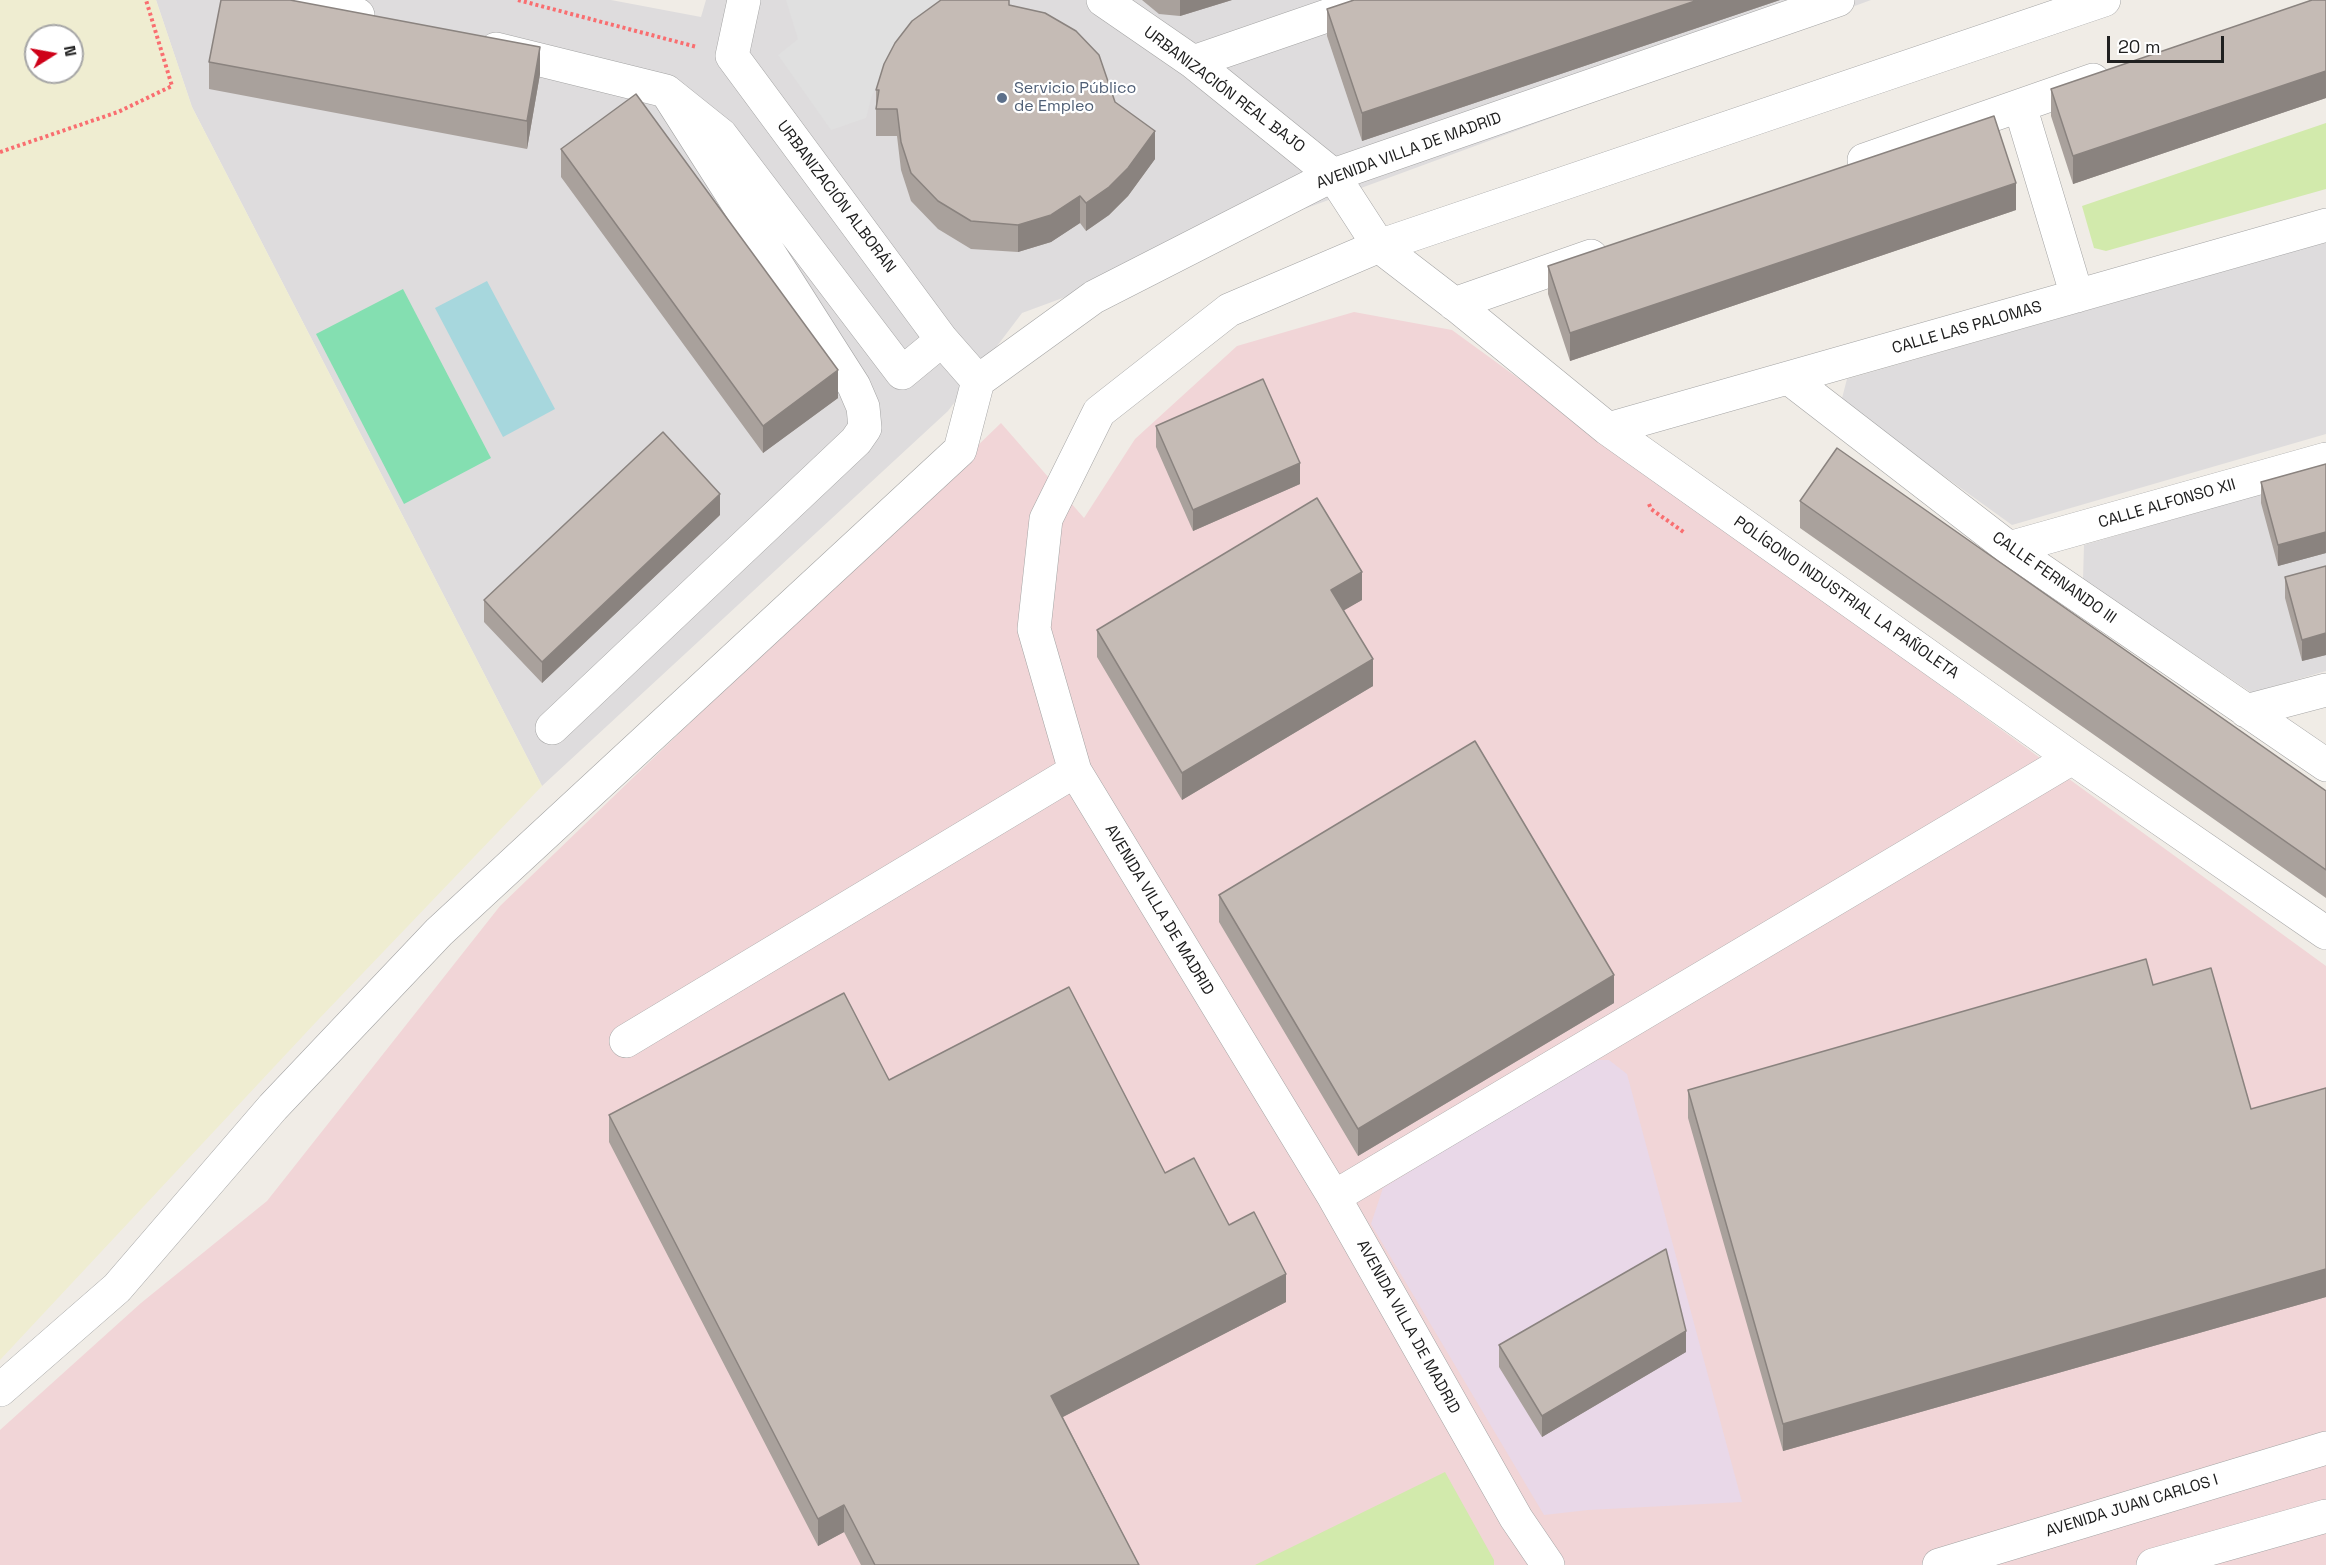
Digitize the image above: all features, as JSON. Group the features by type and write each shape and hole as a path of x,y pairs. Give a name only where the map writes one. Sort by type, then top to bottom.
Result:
{"street":[{"path":"296,0 388,23"},
{"path":"732,56 744,0"},
{"name":"URBANIZACIÓN REAL BAJO","path":"1103,0 1193,62 1333,175 1379,246"},
{"path":"1193,62 1372,0"},
{"name":"AVENIDA VILLA DE MADRID","path":"978,381 1094,297 1333,175 1838,0"},
{"name":"AVENIDA VILLA DE MADRID","path":"1548,1565 1516,1518 1334,1197 1075,771 1034,629 1046,519 1099,412 1229,310 1379,246 2104,0"},
{"path":"469,43 666,91 721,135 902,373 942,340"},
{"name":"URBANIZACIÓN ALBORÁN","path":"732,56 942,340 978,381"},
{"path":"1839,169 2121,70"},
{"path":"552,728 856,441 865,428 862,407 855,386 666,91"},
{"path":"2020,106 2077,296"},
{"name":"CALLE LAS PALOMAS","path":"1608,429 2326,225"},
{"path":"1454,304 1624,244"},
{"name":"POLÍGONO INDUSTRIAL LA PAÑOLETA","path":"1379,246 1608,429 2072,758 2326,933"},
{"name":"CALLE FERNANDO III","path":"1790,379 2009,548 2326,765"},
{"path":"0,1390 117,1288 273,1107 439,932 960,450 978,381"},
{"name":"CALLE ALFONSO XII","path":"2009,548 2326,459"},
{"path":"2246,711 2326,690"},
{"path":"1334,1197 2072,758"},
{"path":"626,1041 1075,771"},
{"name":"AVENIDA JUAN CARLOS I","path":"1939,1565 2326,1448"},
{"path":"2153,1565 2326,1516"},
{"path":"1516,1518 1524,1565"}],"path":[{"path":"0,152 118,112 172,86 146,0"},
{"path":"518,0 732,56"}],"shaded area":[{"path":"0,0 156,0 192,107 542,786 317,1021 0,1360"},
{"path":"156,0 611,0 701,17 706,0 1871,0 1022,313 948,411 542,786 192,107"},
{"path":"786,0 990,0 898,52 872,95 866,118 831,130 778,55 798,39"},
{"path":"2326,242 2326,434 2012,525 1841,402 1847,379"},
{"path":"1354,312 1452,330 2326,966 2326,1565 0,1565 0,1430 141,1303 267,1201 500,906 1001,423 1084,518 1135,439 1237,346"},
{"path":"2326,475 2326,671 2252,693 2083,580 2084,545"},
{"path":"1593,1060 1609,1060 1627,1074 1742,1502 1588,1510 1544,1515 1371,1224 1383,1188"}],"green space":[{"path":"2326,123 2326,189 2106,251 2094,248 2082,206"},
{"path":"403,289 491,458 404,504 316,334"},
{"path":"1445,1472 1494,1560 1494,1565 1255,1565"}],"water":[{"path":"487,281 555,409 503,437 435,308"}],"building":[{"path":"221,0 290,0 540,47 527,121 209,62"},
{"path":"941,0 1009,0 1009,5 1045,13 1076,31 1099,55 1115,102 1155,131 1128,168 1109,187 1086,203 1080,196 1051,215 1018,225 971,221 938,201 911,173 901,142 897,109 876,109 879,90 876,90 884,64 895,43 912,21"},
{"path":"1354,0 1698,0 1362,113 1327,9"},
{"path":"2312,0 2326,0 2326,71 2073,156 2051,89"},
{"path":"636,94 838,370 763,426 561,149"},
{"path":"1994,116 2016,183 1570,333 1548,266"},
{"path":"1263,379 1300,463 1193,510 1156,426"},
{"path":"663,432 720,494 542,662 484,600"},
{"path":"1837,448 2326,791 2326,870 1800,501"},
{"path":"2326,464 2326,532 2278,545 2261,482"},
{"path":"1317,498 1362,572 1331,590 1373,659 1182,773 1097,630"},
{"path":"2326,566 2326,633 2302,640 2285,577"},
{"path":"1475,741 1614,975 1358,1129 1219,895"},
{"path":"2146,959 2153,985 2211,968 2251,1109 2326,1088 2326,1269 1783,1424 1688,1090"},
{"path":"1069,987 1165,1173 1194,1158 1229,1225 1254,1212 1286,1274 1051,1396 1139,1565 875,1565 844,1505 818,1519 609,1115 844,993 889,1080"},
{"path":"1666,1249 1686,1331 1542,1416 1499,1345"}],"place":[{"name":"Servicio Público de Empleo","path":"1002,98"}]}
